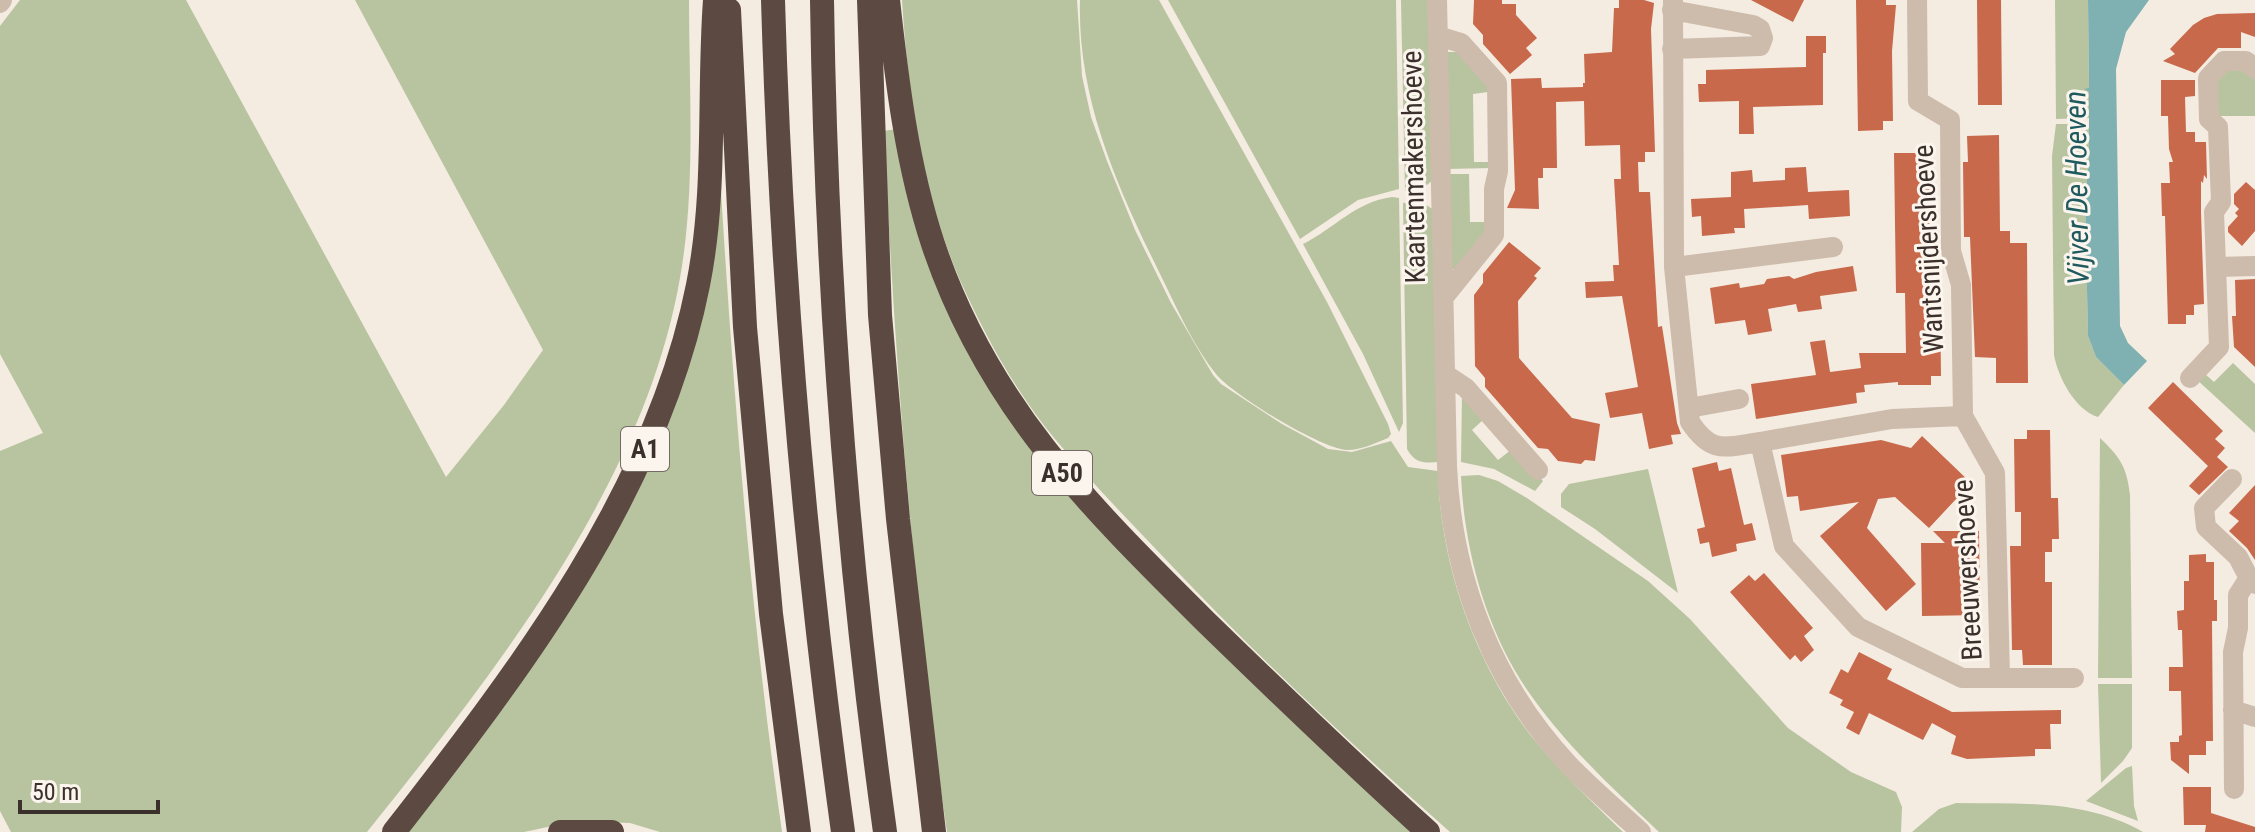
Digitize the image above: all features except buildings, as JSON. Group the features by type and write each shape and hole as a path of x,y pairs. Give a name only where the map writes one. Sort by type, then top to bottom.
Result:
{"highway":[{"name":"A1","path":"394,832 462,745 545,626 633,475 658,419 698,286 708,218 715,0"},
{"path":"728,0 747,358 771,614 799,832"},
{"path":"773,0 783,248 792,369 825,707 843,832"},
{"path":"822,0 826,156 844,464 860,631 885,832"},
{"path":"869,0 882,330 901,549 934,832"},
{"name":"A50","path":"888,0 903,121 933,245 956,301 1002,390 1036,440 1126,543 1289,704 1428,832"},
{"path":"560,832 612,832"}],"street":[{"name":"Kaartenmakershoeve","path":"1437,0 1449,504 1454,538 1473,610 1488,647 1526,709 1569,764 1641,832"},
{"name":"Wantsnijdershoeve","path":"1917,0 1918,101 1950,120 1951,251 1961,285 1963,416"},
{"path":"1672,49 1760,46 1763,38 1760,29 1753,25 1672,5 1672,49 1674,267 1690,422 1703,441 1729,447 1892,419 1963,416"},
{"name":"Kaartenmakershoeve","path":"1438,36 1461,43 1497,83 1498,171 1494,189 1494,235 1444,297"},
{"path":"2190,378 2219,347 2214,212 2221,202 2218,127 2209,119 2208,78 2224,61 2246,61 2255,69"},
{"path":"1674,267 1833,247"},
{"path":"2216,267 2255,266"},
{"path":"1445,374 1466,388 1538,470"},
{"path":"1689,408 1739,399"},
{"name":"Breeuwershoeve","path":"1963,416 1995,473 2000,678"},
{"name":"Breeuwershoeve","path":"1760,442 1784,546 1858,627 1962,678 2074,678"},
{"path":"2232,479 2204,508 2206,527 2238,557 2252,581 2238,595 2238,628 2233,652 2234,789"},
{"path":"2233,710 2255,717"}],"green space":[{"path":"20,0 186,0 446,477 543,350 355,0 689,0 690,140 685,244 661,355 634,429 599,502 558,573 513,641 367,832 11,832 0,811 0,451 43,433 0,354 0,26"},
{"path":"902,0 1077,0 1082,76 1091,117 1135,230 1171,303 1213,375 1221,384 1282,424 1328,449 1352,452 1391,441 1408,467 1438,471 1450,564 1469,625 1496,682 1536,741 1623,832 1450,832 1342,734 1238,633 1069,455 1040,421 1001,362 946,245 919,142 908,71"},
{"path":"1080,0 1159,0 1327,302 1388,424 1391,434 1388,438 1363,448 1347,450 1318,441 1240,395 1208,364 1188,331 1149,250 1105,147 1086,75"},
{"path":"1168,0 1396,0 1399,189 1358,200 1300,239"},
{"path":"1401,0 1429,0 1434,179 1421,190 1405,191"},
{"path":"2055,0 2088,0 2089,89 2085,89 2089,92 2089,118 2056,119"},
{"path":"1445,52 1458,52 1489,85 1488,92 1473,94 1474,162 1491,162 1491,168 1448,169"},
{"path":"2244,67 2255,78 2255,116 2215,116 2214,81 2227,68"},
{"path":"2056,124 2089,124 2085,197 2088,336 2096,357 2124,385 2098,417 2082,407 2069,392 2054,355 2052,156"},
{"path":"717,126 742,479 759,656 782,832 660,832 630,823 576,821 524,832 397,832 459,754 667,407"},
{"path":"896,129 1003,400 1417,832 947,832 924,658 900,394 884,131"},
{"path":"1448,174 1469,174 1470,222 1485,222 1487,232 1456,269 1450,269"},
{"path":"1399,198 1403,423 1399,432 1363,354 1303,244 1367,204"},
{"path":"1420,201 1434,210 1440,462 1421,462 1413,458 1407,449 1403,203"},
{"path":"2233,363 2255,384 2255,433 2195,378 2205,374 2214,382"},
{"path":"1462,394 1484,419 1472,430 1498,460 1511,450 1543,481 1535,491 1494,469 1461,462"},
{"path":"2100,438 2121,463 2130,495 2132,678 2098,678"},
{"path":"1648,469 1678,593 1595,529 1561,507 1561,494 1569,484"},
{"path":"1479,475 1498,481 1527,498 1648,581 1690,619 1788,728 1851,772 1896,792 1902,807 1901,832 1659,832 1567,740 1534,700 1507,656 1486,607 1466,528 1461,476"},
{"path":"2098,684 2132,684 2132,748 2101,783"},
{"path":"2132,766 2138,821 2086,801 2126,768"},
{"path":"1956,803 2028,804 2075,809 2121,821 2143,832 1912,832 1939,809"}],"water":[{"path":"2088,0 2149,0 2126,32 2116,69 2120,326 2128,343 2147,361 2124,385 2096,357 2088,336 2085,197 2089,161 2089,92 2084,89 2089,88"}],"water label":[{"name":"Vijver De Hoeven","path":"2077,188"}]}
